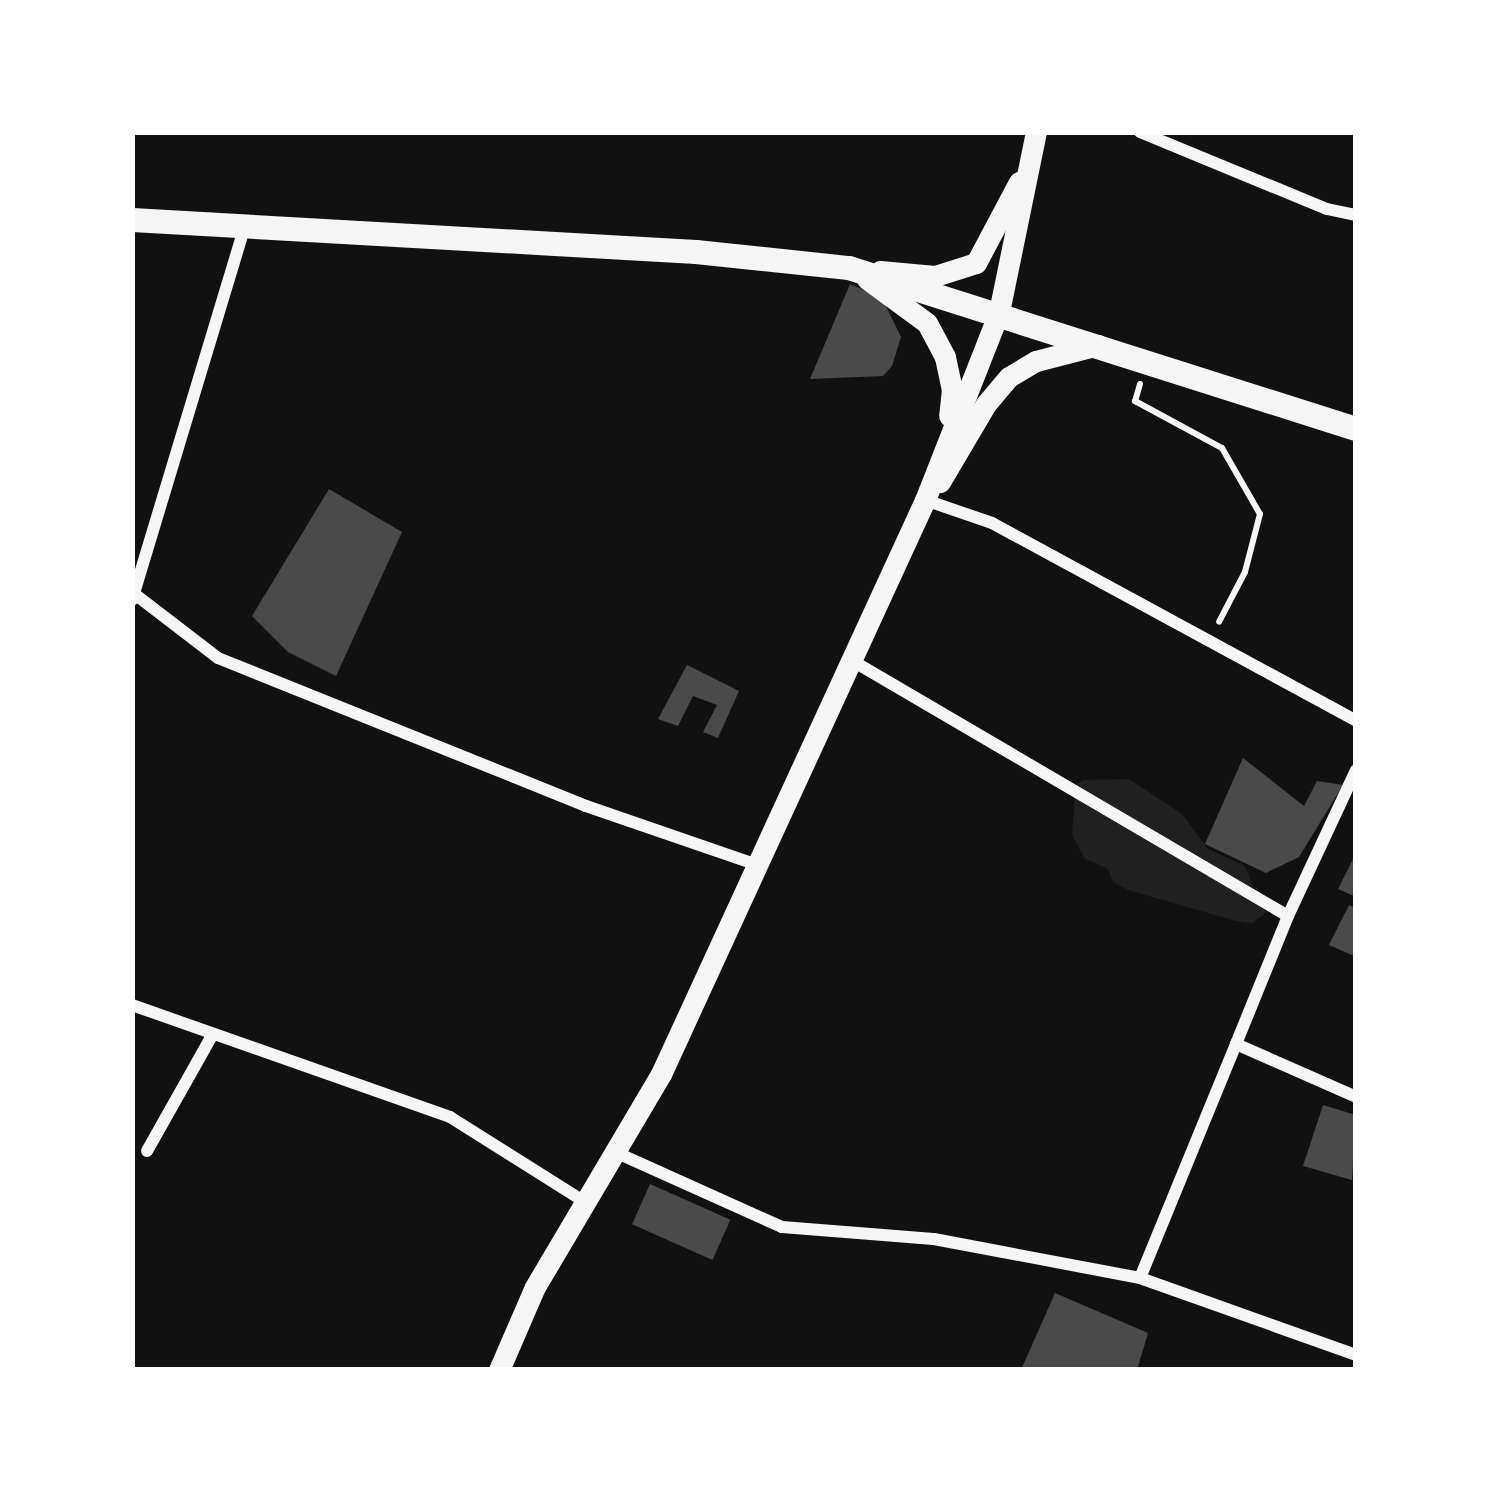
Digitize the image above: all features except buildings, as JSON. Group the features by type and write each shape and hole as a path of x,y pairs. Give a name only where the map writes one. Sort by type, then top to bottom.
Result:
{"main road":[{"path":"499,1370 536,1287 661,1074 925,500 999,312 1036,137"},
{"path":"132,220 697,252 935,277 976,263 1036,137"},
{"path":"849,268 1356,429"},
{"path":"849,268 927,323 945,357 952,389 942,452"},
{"path":"925,500 1009,377 1036,361 1098,345"}],"street":[{"path":"1140,132 1327,209 1356,215"},
{"path":"244,228 133,596 218,658 586,806 757,865"},
{"path":"925,500 992,523 1356,721"},
{"path":"851,660 1288,916"},
{"path":"1140,1279 1288,916 1356,770"},
{"path":"132,1005 450,1117 585,1202"},
{"path":"147,1151 213,1034"},
{"path":"1235,1044 1356,1097"},
{"path":"615,1152 782,1227 934,1239 1140,1279 1356,1355"}],"path":[{"path":"1146,360 1135,401 1222,448 1260,514 1245,572 1208,641"}],"shaded area":[{"path":"1129,779 1182,814 1208,849 1245,866 1258,899 1268,904 1263,916 1251,923 1236,921 1128,890 1113,882 1108,869 1085,859 1072,835 1076,786 1083,780"}]}
